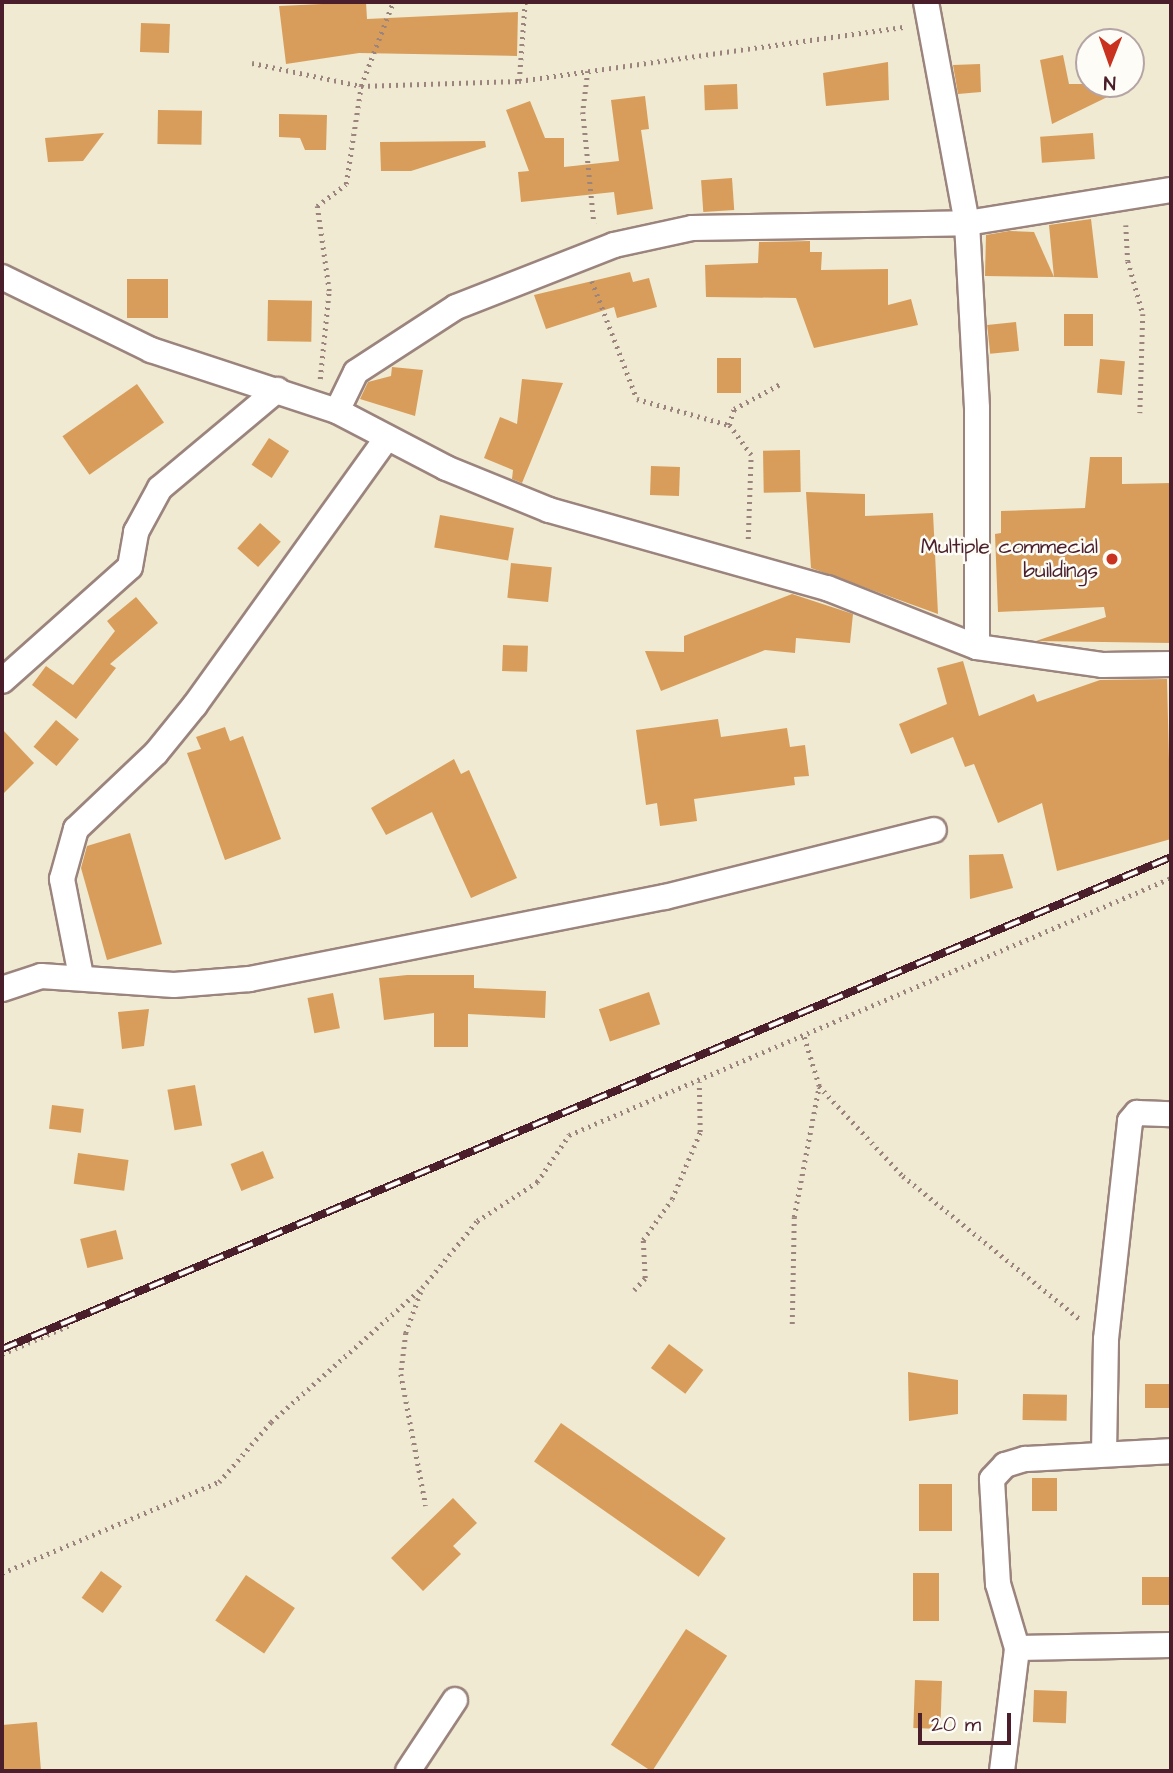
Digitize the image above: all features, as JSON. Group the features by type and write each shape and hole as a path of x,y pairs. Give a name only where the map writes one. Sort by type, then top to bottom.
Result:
{"street":[{"path":"927,12 967,223 976,408 977,647"},
{"path":"327,408 356,372 456,307 614,245 692,228 967,223 1171,190"},
{"path":"2,276 150,350 327,408 387,438 549,510 747,568 827,588 977,647 1102,666 1171,664"},
{"path":"2,681 130,567 136,532 160,488 277,390"},
{"path":"81,976 62,879 76,829 156,753 195,705 387,438"},
{"path":"2,989 41,976 81,976 174,985 304,970 665,897 934,830"},
{"path":"1104,1454 1106,1339 1130,1121 1137,1113 1171,1114"},
{"path":"1003,1771 1017,1648 998,1584 992,1479 1005,1465 1025,1459 1171,1451"},
{"path":"1017,1648 1171,1646"},
{"path":"408,1771 455,1700"}],"path":[{"path":"327,408 329,292 317,206 346,184 361,86 393,2"},
{"path":"519,81 525,2"},
{"path":"252,63 361,86 519,81 927,12"},
{"path":"1126,196 1128,261 1143,314 1140,413"},
{"path":"747,568 751,455 729,425 733,409 782,383"},
{"path":"2,1573 219,1482 271,1422 422,1288 477,1221 537,1182 569,1135 699,1082 803,1034 1171,878"},
{"path":"803,1034 819,1086 903,1176 1106,1339"},
{"path":"634,1290 645,1278 643,1240 672,1199 700,1132 699,1082"},
{"path":"792,1324 794,1217 819,1086"},
{"path":"422,1288 406,1333 401,1374 426,1506"},
{"path":"2,1354 70,1325"}],"building":[{"path":"366,2 367,19 518,12 517,56 359,53 286,64 279,6"},
{"path":"141,23 170,24 169,53 140,52"},
{"path":"1063,55 1069,84 1075,84 1075,98 1105,98 1052,124 1040,60"},
{"path":"888,62 889,100 826,106 823,73"},
{"path":"980,64 981,92 958,94 953,65"},
{"path":"737,84 738,109 705,110 704,85"},
{"path":"645,96 649,129 641,130 653,209 617,215 614,192 521,202 518,172 529,171 506,110 530,101 545,138 564,138 564,167 619,161 611,100"},
{"path":"158,110 202,111 201,145 157,144"},
{"path":"279,114 327,115 326,150 305,150 300,138 279,137"},
{"path":"104,133 83,161 48,162 45,138"},
{"path":"1093,133 1095,159 1042,163 1040,137"},
{"path":"485,141 486,147 411,171 381,171 380,142"},
{"path":"732,178 734,210 703,212 701,180"},
{"path":"1091,219 1098,278 1054,277 1049,225"},
{"path":"1009,231 1034,232 1054,277 985,276 986,235"},
{"path":"810,241 810,252 822,252 821,270 888,269 888,305 911,299 918,325 814,348 796,298 706,297 705,265 758,263 759,242"},
{"path":"630,272 633,282 649,278 657,307 617,318 614,307 546,329 534,295"},
{"path":"127,279 168,279 168,318 127,318"},
{"path":"268,300 312,301 311,342 267,341"},
{"path":"1064,314 1093,314 1093,346 1064,346"},
{"path":"1016,322 1019,351 990,354 987,325"},
{"path":"717,358 741,358 741,393 717,393"},
{"path":"1100,359 1125,361 1122,395 1097,393"},
{"path":"392,367 423,370 415,416 360,399 368,382 391,376"},
{"path":"522,379 563,383 522,483 512,479 513,470 484,458 500,417 517,424"},
{"path":"137,384 164,423 89,475 62,436"},
{"path":"269,438 289,451 272,478 252,465"},
{"path":"800,450 801,492 764,493 763,451"},
{"path":"1090,457 1122,457 1122,484 1171,483 1171,643 1036,641 1106,617 1104,607 998,612 995,534 1001,533 1001,511 1085,508"},
{"path":"651,466 680,467 679,496 650,495"},
{"path":"806,492 865,494 865,516 933,513 938,614 811,568"},
{"path":"440,515 514,528 508,561 434,547"},
{"path":"260,523 281,542 258,567 237,548"},
{"path":"511,563 552,567 548,602 507,598"},
{"path":"792,594 853,614 850,643 796,638 795,653 765,650 661,691 645,651 684,652 684,636"},
{"path":"136,597 158,623 110,664 116,668 76,719 32,685 46,666 73,685 115,631 107,621"},
{"path":"503,645 528,646 527,672 502,671"},
{"path":"963,661 979,716 1034,694 1037,702 1100,680 1167,679 1171,839 1057,871 1042,803 998,823 974,764 965,767 953,737 911,754 899,724 947,704 937,668"},
{"path":"718,719 721,737 787,728 790,747 805,745 809,776 794,777 795,785 694,799 697,821 660,826 657,803 646,805 636,730"},
{"path":"56,720 79,739 56,766 34,747"},
{"path":"225,727 230,741 243,736 281,839 225,860 187,753 201,749 196,737"},
{"path":"2,729 34,763 2,795"},
{"path":"454,759 461,774 469,770 517,878 471,898 432,812 386,835 371,808"},
{"path":"130,833 162,944 107,960 81,868 87,846"},
{"path":"1003,854 1013,888 970,899 969,855"},
{"path":"407,975 474,975 474,988 546,991 545,1018 468,1014 468,1047 434,1047 434,1013 384,1020 379,978"},
{"path":"649,992 660,1024 610,1041 599,1009"},
{"path":"333,993 340,1028 314,1033 307,998"},
{"path":"149,1009 144,1046 122,1049 118,1012"},
{"path":"195,1085 202,1125 175,1130 167,1090"},
{"path":"52,1105 84,1109 81,1133 49,1129"},
{"path":"263,1151 274,1178 241,1191 231,1164"},
{"path":"78,1153 129,1160 124,1191 74,1184"},
{"path":"116,1230 123,1259 87,1268 80,1239"},
{"path":"669,1344 703,1370 685,1394 651,1368"},
{"path":"908,1372 958,1380 958,1414 909,1421"},
{"path":"1145,1384 1171,1384 1171,1408 1145,1408"},
{"path":"1023,1394 1067,1395 1067,1421 1023,1420"},
{"path":"561,1423 726,1538 699,1577 534,1462"},
{"path":"1032,1478 1057,1478 1057,1511 1032,1511"},
{"path":"919,1484 952,1484 952,1531 919,1531"},
{"path":"453,1498 477,1523 453,1546 461,1554 423,1591 391,1558"},
{"path":"101,1571 122,1586 103,1613 82,1598"},
{"path":"913,1573 939,1573 939,1621 913,1621"},
{"path":"246,1575 295,1608 264,1654 215,1621"},
{"path":"1142,1577 1171,1577 1171,1605 1142,1605"},
{"path":"686,1629 727,1656 652,1771 611,1745"},
{"path":"915,1680 942,1681 940,1729 913,1728"},
{"path":"1034,1690 1067,1691 1066,1723 1033,1722"},
{"path":"37,1722 41,1771 2,1771 2,1725"}],"railway":[{"path":"2,1349 1171,857"}],"place":[{"name":"Multiple commecial buildings","path":"1112,559"}]}
